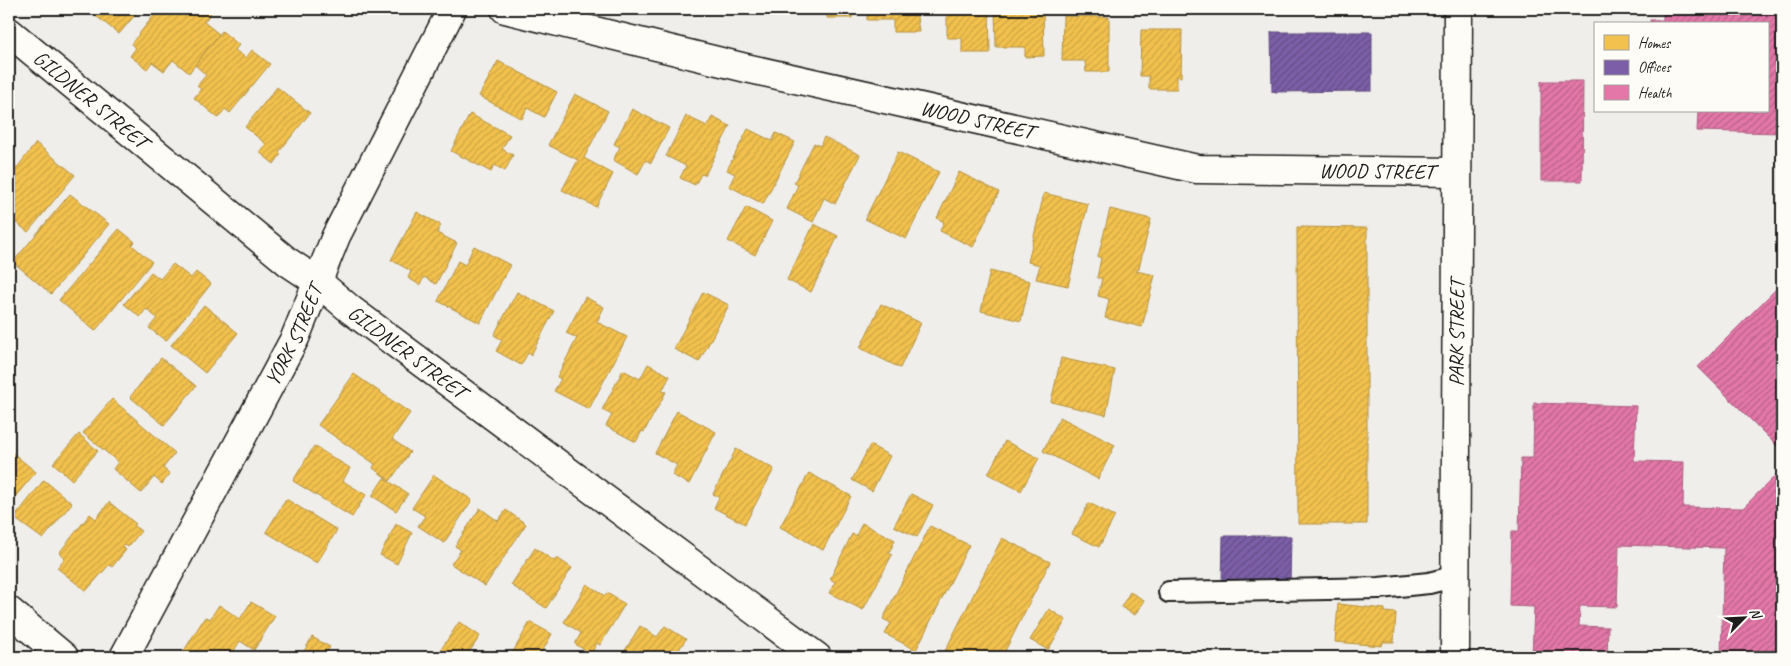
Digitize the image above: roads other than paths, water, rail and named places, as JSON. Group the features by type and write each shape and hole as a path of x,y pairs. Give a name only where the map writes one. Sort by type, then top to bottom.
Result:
{"street":[{"name":"YORK STREET","path":"124,657 295,338 336,236 452,9"},
{"name":"WOOD STREET","path":"505,9 746,68 1197,169 1456,172"},
{"name":"PARK STREET","path":"1455,657 1457,576 1456,172 1458,9"},
{"name":"GILDNER STREET","path":"9,32 288,262 318,282 351,310 817,657"},
{"path":"9,611 64,657"}],"lane":[{"path":"1169,592 1379,588 1429,583 1457,576"}]}
